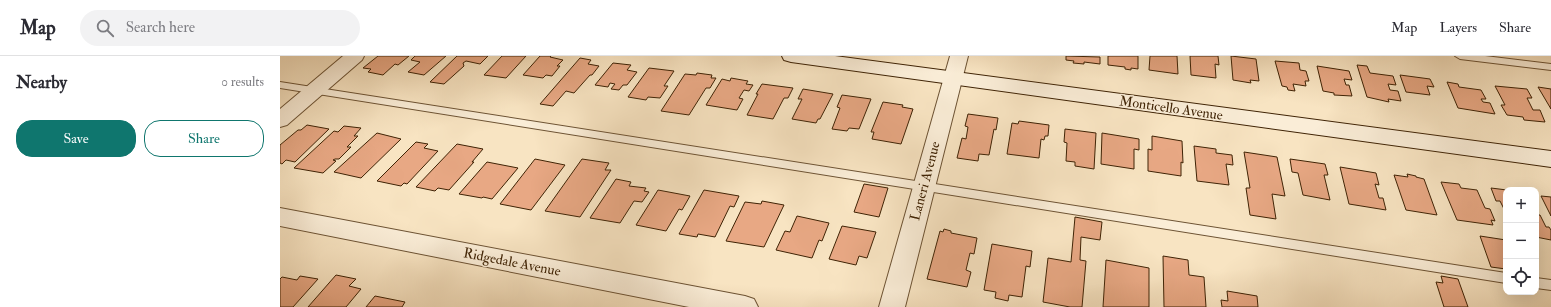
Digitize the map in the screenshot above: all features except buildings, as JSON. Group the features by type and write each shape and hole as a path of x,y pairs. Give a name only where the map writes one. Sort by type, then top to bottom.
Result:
{"street":[{"path":"280,120 355,56"},
{"name":"Monticello Avenue","path":"791,56 1551,159"},
{"name":"Laneri Avenue","path":"892,307 959,56"},
{"name":"Ridgedale Avenue","path":"280,216 745,307"}],"lane":[{"path":"1460,56 1551,67"},
{"path":"280,85 1503,278"},
{"path":"1539,283 1551,285"}]}
